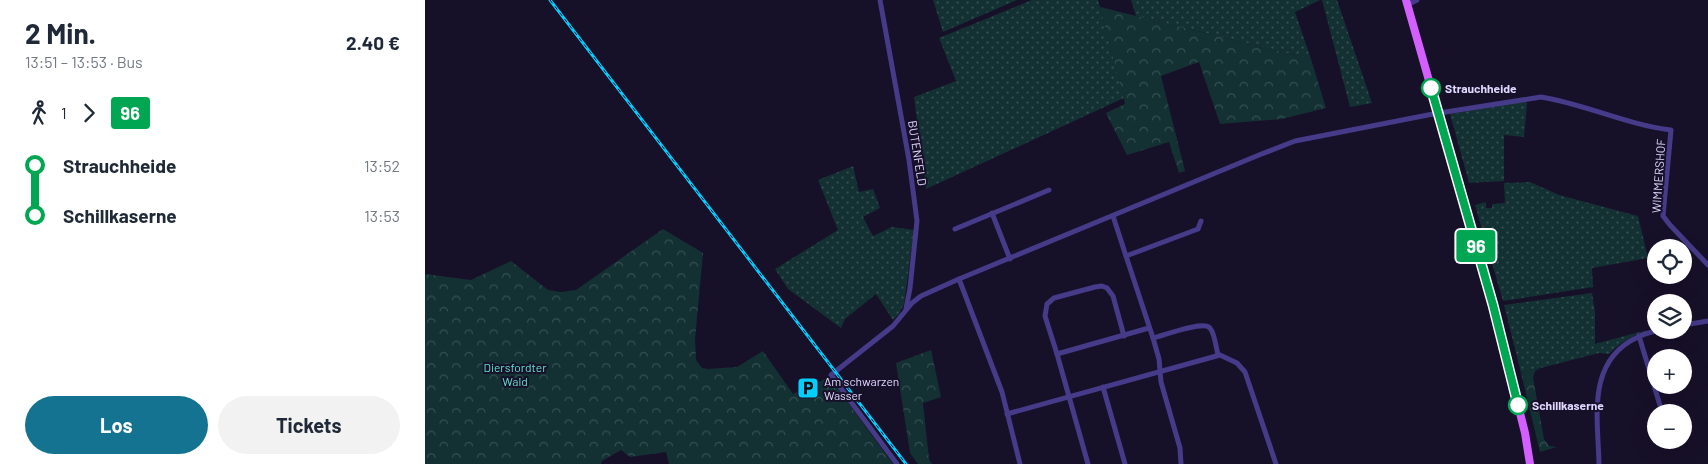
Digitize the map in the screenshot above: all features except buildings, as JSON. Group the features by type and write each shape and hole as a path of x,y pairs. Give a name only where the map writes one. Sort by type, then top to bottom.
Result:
{"main road":[{"path":"1407,2 1493,305 1525,434 1530,464"}],"street":[{"name":"BUTENFELD","path":"880,0 909,160 917,221 906,309"},
{"path":"1407,2 1417,0"},
{"name":"WIMMERSHOF","path":"1438,111 1541,97 1559,100 1644,125 1671,130 1663,216 1670,226 1708,265"},
{"path":"897,464 831,375 893,326 906,309 921,296 1295,141 1438,111"},
{"path":"955,229 1049,190"},
{"path":"991,213 1010,259"},
{"path":"1113,216 1159,359 1161,382 1180,448 1181,464"},
{"path":"1126,256 1198,229 1201,221"},
{"path":"959,279 1002,392 1020,464"},
{"path":"1088,464 1045,310 1047,304 1051,299 1070,293 1099,286 1107,288 1113,296 1124,336"},
{"path":"910,288 913,293 921,296"},
{"path":"1692,323 1708,322"},
{"path":"1153,338 1197,326 1206,326 1211,330 1219,355"},
{"path":"1057,354 1149,328"},
{"path":"1599,464 1597,395 1601,376 1610,358 1623,346 1639,336 1647,334"},
{"path":"1639,336 1659,404"},
{"path":"1007,414 1219,355 1233,361 1245,372 1276,464"},
{"path":"1103,387 1125,464"}],"green space":[{"path":"933,0 1017,0 943,32"},
{"path":"1032,0 1098,0 1124,98 926,189 914,97 956,81 939,38"},
{"path":"1131,0 1320,0 1295,12 1311,59 1136,16"},
{"path":"1322,0 1337,0 1372,103 1350,107"},
{"path":"1100,7 1311,59 1326,108 1282,119 1220,124 1199,62 1161,76 1185,171 1179,173 1169,142 1127,155 1106,113 1125,104"},
{"path":"1527,103 1524,137 1504,135 1504,181 1469,183 1450,114"},
{"path":"853,166 859,192 873,189 880,208 863,217 873,236 892,227 914,230 904,304 899,314 893,320 876,294 845,319 841,328 788,289 775,269 838,230 818,180"},
{"path":"1530,182 1559,195 1638,216 1647,258 1592,268 1593,287 1503,301 1475,205 1486,202 1486,208 1492,208 1492,204 1505,203 1504,183"},
{"name":"Diersfordter Wald","path":"663,229 703,253 695,339 696,360 702,368 737,367 763,351 793,394 829,377 893,464 669,464 666,452 630,457 621,450 602,461 601,464 425,464 425,274 471,280 511,261 548,290 561,292 576,290"},
{"path":"1592,293 1595,312 1595,344 1647,330 1627,340 1609,354 1599,353 1521,373 1504,305"},
{"path":"931,350 941,397 923,403 929,459 932,464 918,464 910,453 896,363"},
{"path":"1541,368 1535,371 1533,378 1544,439 1549,446 1557,447 1540,452 1521,373"}],"railway":[{"path":"550,0 906,464"}],"bus line":[{"name":"96","path":"1431,88 1493,305 1518,405"}],"place":[{"name":"Strauchheide","path":"1431,88"},
{"name":"Am schwarzen Wasser","path":"808,388"},
{"name":"Schillkaserne","path":"1518,405"}]}
